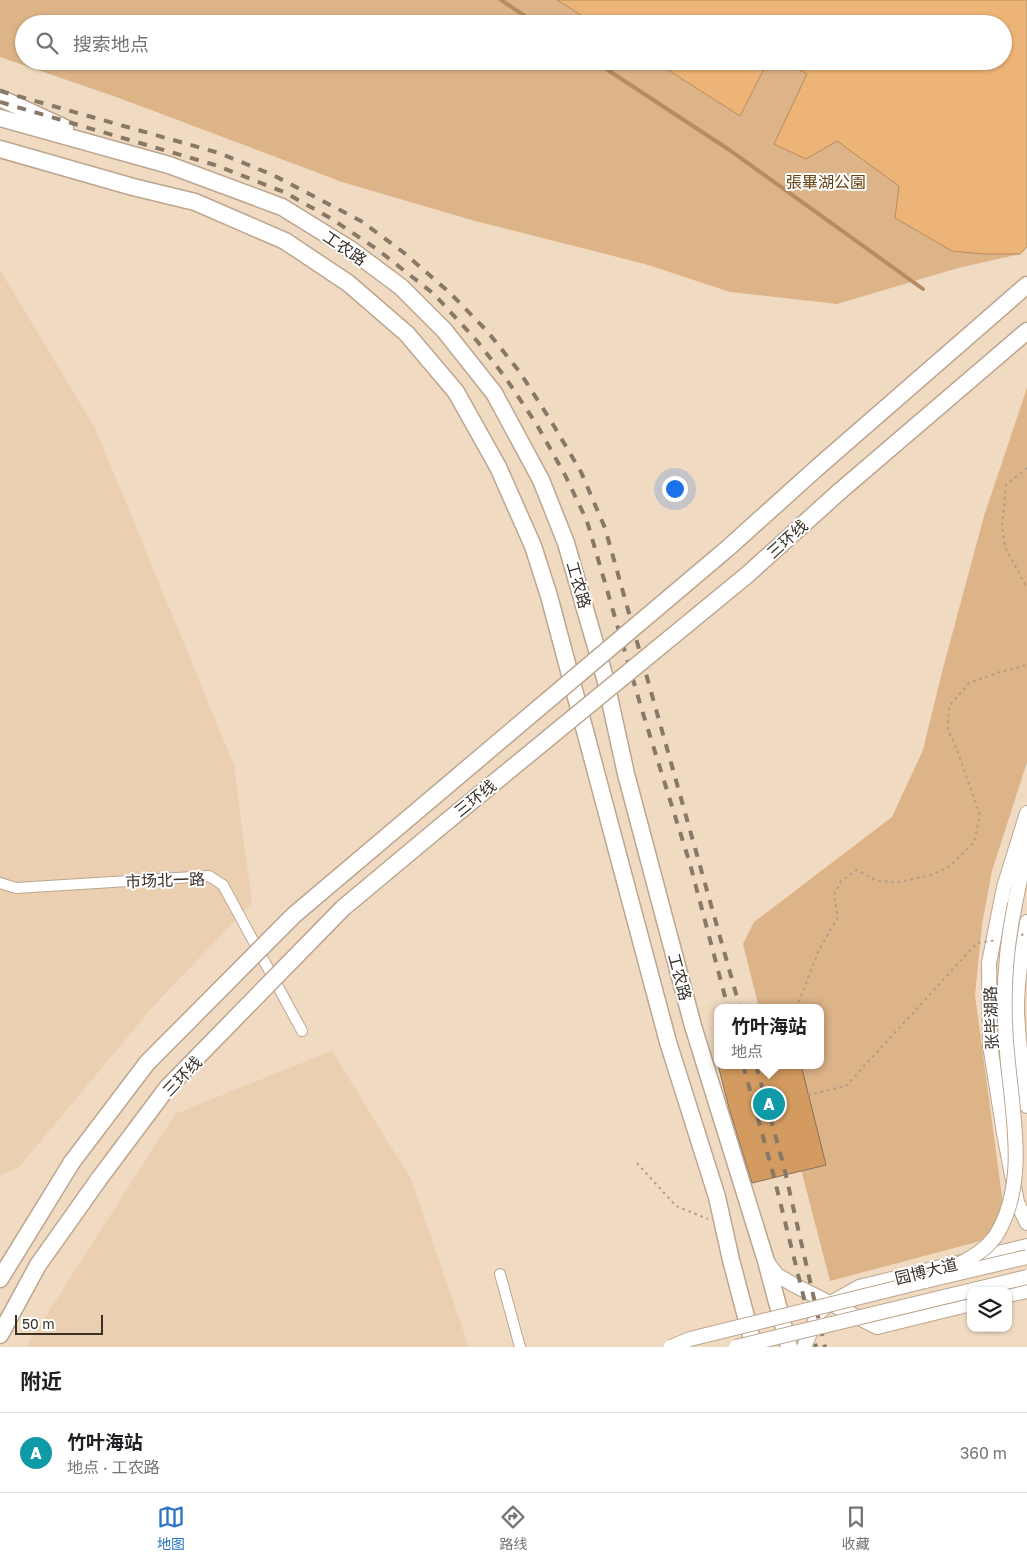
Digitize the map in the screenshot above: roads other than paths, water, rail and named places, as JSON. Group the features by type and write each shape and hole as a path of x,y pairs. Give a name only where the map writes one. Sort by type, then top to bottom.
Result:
{"highway":[{"path":"0,98 112,149"},
{"name":"工农路","path":"0,118 169,165 282,207 350,249 400,288 444,330 494,393 541,480 566,543 605,678 626,774 693,1026 766,1261 789,1347"},
{"name":"工农路","path":"0,149 133,187 196,202 285,241 348,283 407,334 456,392 498,467 533,546 541,571 668,1042 717,1197 754,1347"},
{"name":"三环线","path":"0,1279 72,1162 147,1063 294,915 728,548 1027,285"},
{"name":"三环线","path":"0,1335 38,1265 167,1088 344,908 747,575 839,492 1027,331"}],"main road":[{"name":"张毕湖路","path":"1027,813 1004,887 989,963 990,1045 1017,1202 1027,1223"},
{"path":"925,1281 965,1262 983,1250 1002,1229 1013,1212 1020,1190 1023,1168 1021,1144 1008,1064 1004,1022 1007,960 1027,831"},
{"name":"张毕湖路","path":"1027,922 1020,966 1017,1009 1019,1050 1027,1106"},
{"name":"园博大道","path":"829,1304 858,1287 1027,1246"},
{"path":"671,1347 690,1339 1027,1257"},
{"path":"766,1261 777,1274 829,1304 876,1327 967,1305"},
{"path":"736,1347 1027,1277"},
{"path":"1012,1294 1027,1290"},
{"path":"804,1347 819,1312 829,1304"}],"street":[{"name":"市场北一路","path":"0,883 16,888 208,876 224,885 302,1031"},
{"path":"500,1274 520,1347"}],"waterway":[{"path":"501,0 524,15"},
{"path":"608,70 731,151 923,289"}],"railway":[{"path":"0,91 219,153 273,175 361,221 403,252 450,293 487,331 519,371 551,421 581,472 605,528 739,1004"},
{"path":"0,102 215,165 284,192 332,219 378,250 434,294 477,341 505,377 537,425 565,475 587,521 641,707 690,864 727,1004"},
{"path":"744,1069 773,1173 816,1347"},
{"path":"757,1069 784,1167 825,1347"}],"place":[{"name":"竹叶海站","path":"769,1104"}],"park label":[{"name":"張畢湖公園","path":"826,182"}]}
